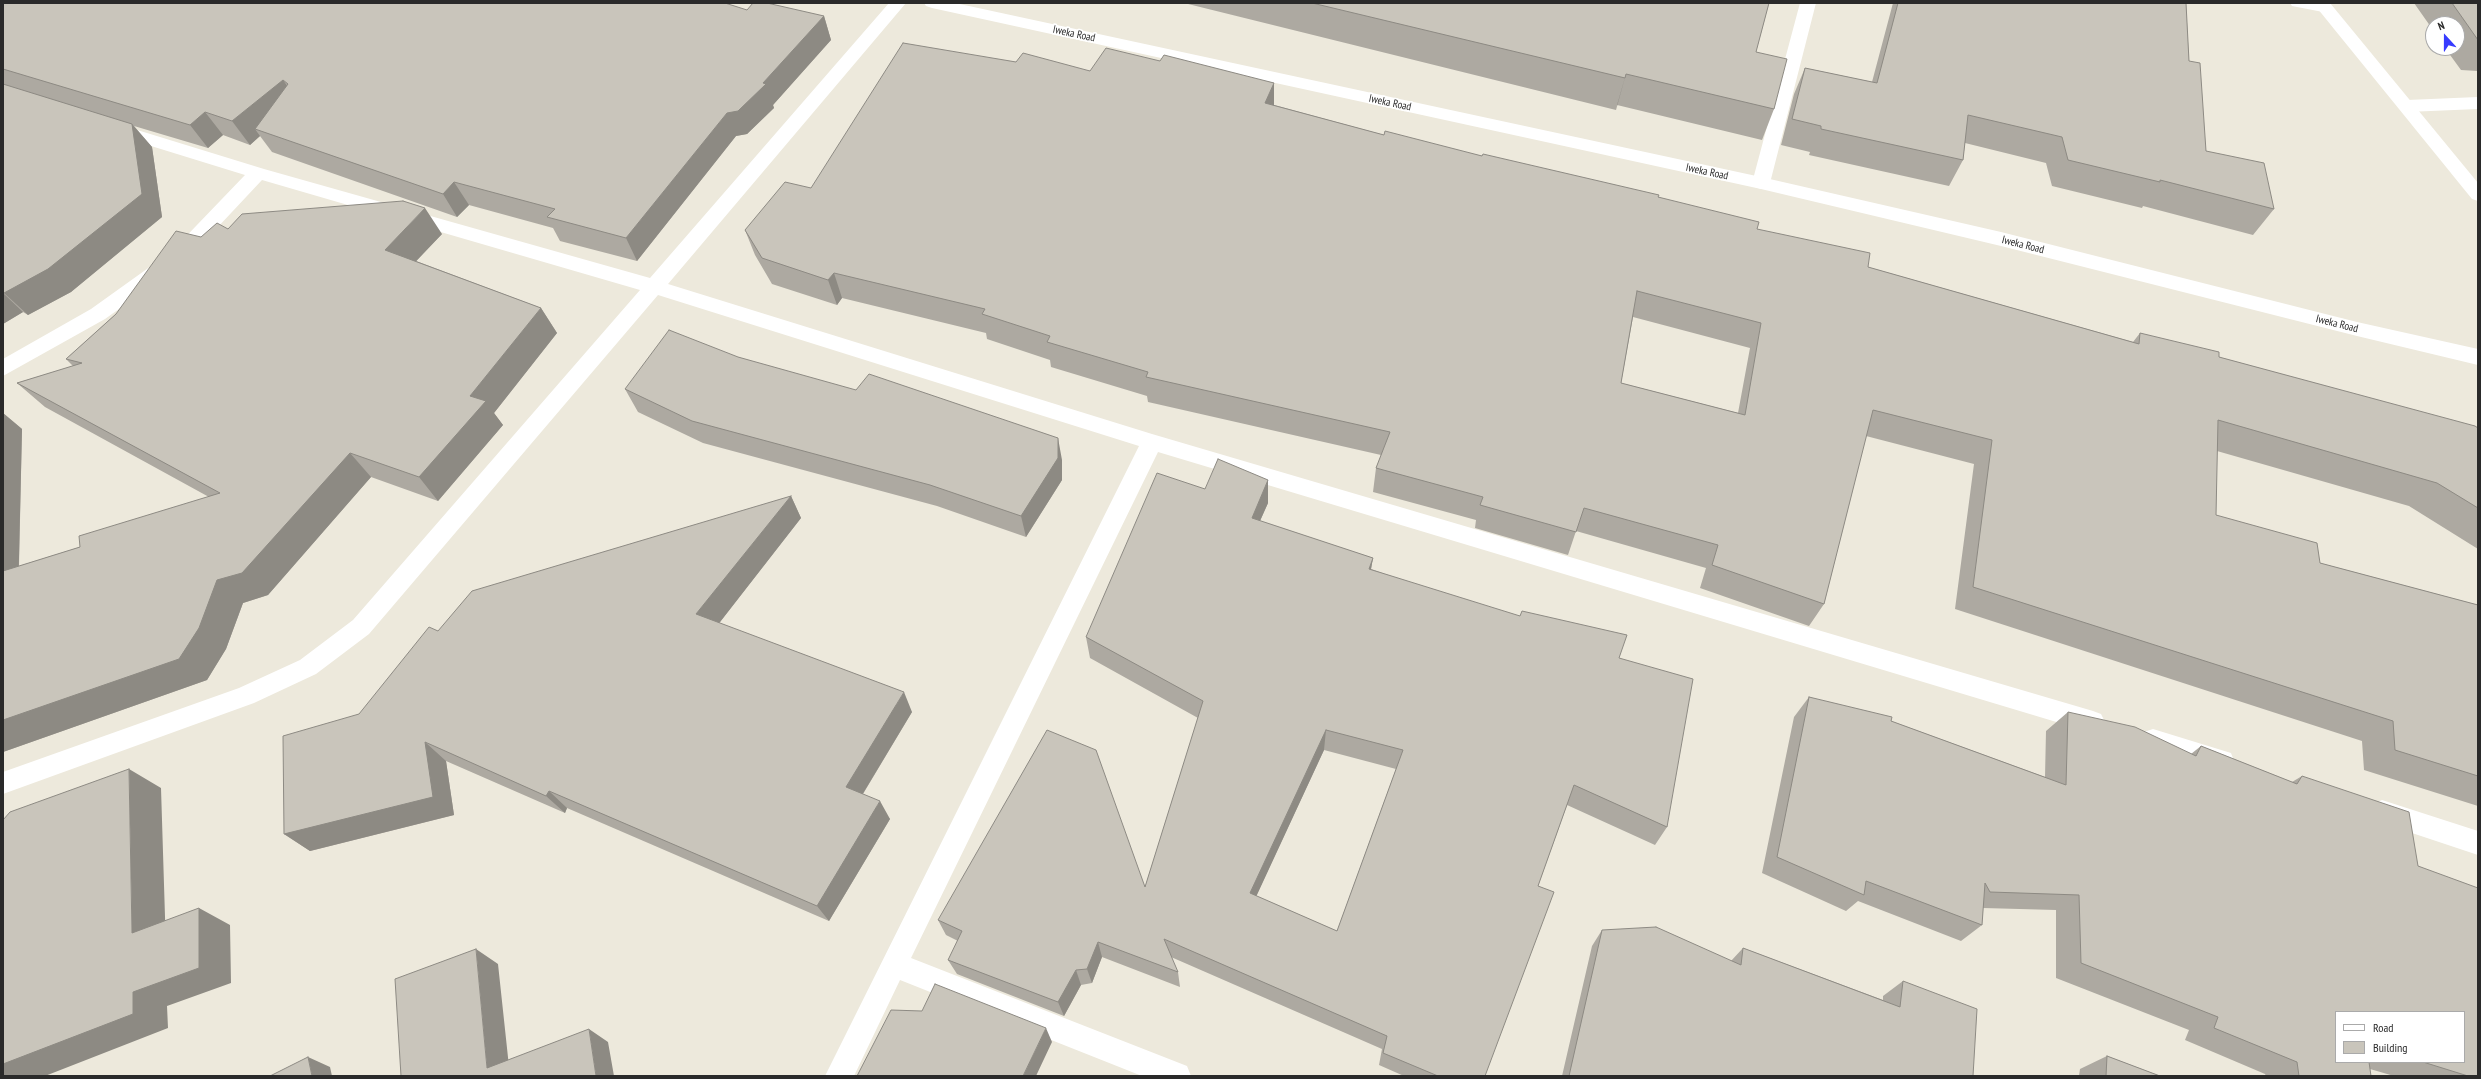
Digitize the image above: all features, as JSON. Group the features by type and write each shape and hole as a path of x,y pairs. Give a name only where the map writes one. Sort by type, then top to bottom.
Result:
{"street":[{"path":"3,784 246,696 308,667 361,627 652,286 898,3"},
{"name":"Iweka Road","path":"932,3 1761,184 2001,239 2357,329 2478,357"},
{"path":"1761,184 1808,3"},
{"path":"2298,3 2322,5 2407,106 2478,195"},
{"path":"2407,106 2478,103"},
{"path":"93,122 258,174 652,286 1152,442 2108,727"},
{"path":"3,368 98,314 179,256 258,174"},
{"path":"839,1076 1152,442"},
{"path":"2132,734 2238,766"},
{"path":"2366,807 2478,843"},
{"path":"894,964 1177,1076"}],"building":[{"path":"3,3 725,3 747,10 753,3 767,3 824,16 763,83 766,84 738,111 727,113 626,238 547,217 555,209 454,182 443,194 255,129 288,84 283,80 232,121 205,112 190,125 3,69"},
{"path":"1312,3 1769,3 1756,52 1787,59 1774,109 1626,74 1625,78"},
{"path":"1898,3 2186,3 2189,61 2200,63 2206,151 2264,163 2274,209 2160,180 2160,182 2068,160 2062,137 1968,115 1963,160 1821,129 1821,126 1792,119 1805,68 1877,83"},
{"path":"2452,3 2478,3 2478,40 2465,22 2465,16 2461,16"},
{"path":"903,43 1016,62 1023,53 1090,71 1106,48 1160,61 1164,55 1274,83 1265,103 1384,135 1385,131 1482,156 1483,154 1659,195 1658,197 1759,222 1757,229 1870,253 1868,267 2139,344 2140,333 2219,352 2219,357 2475,426 2478,428 2478,508 2437,483 2218,420 2216,515 2317,543 2320,563 2478,605 2478,776 2395,750 2393,721 1973,587 1992,440 1873,410 1824,604 1712,565 1718,545 1584,508 1576,532 1480,505 1483,497 1376,468 1390,432 1146,377 1148,372 1047,342 1050,336 982,314 985,309 834,273 828,280 762,258 745,230 785,182 811,188","holes":["1637,291 1761,323 1745,415 1621,383"]},
{"path":"3,84 132,124 142,194 48,269 4,293 3,292"},
{"path":"403,201 425,208 385,250 541,308 470,396 486,401 419,477 350,453 242,573 217,580 199,628 179,659 3,720 3,571 80,547 79,536 220,493 17,383 82,363 66,359 116,314 176,231 201,237 217,223 228,229 242,214"},
{"path":"669,330 738,357 856,390 869,374 1058,438 1058,458 1021,516 930,485 692,421 625,389"},
{"path":"1218,459 1268,480 1252,518 1373,558 1369,569 1520,616 1522,611 1627,635 1619,658 1693,679 1667,827 1574,785 1538,886 1554,892 1485,1076 1438,1076 1383,1053 1387,1036 1164,939 1178,972 1098,942 1087,969 1076,970 1058,1002 948,960 962,931 938,920 1047,730 1096,750 1145,887 1203,701 1086,637 1157,473 1205,489","holes":["1326,730 1403,750 1337,931 1250,893"]},
{"path":"791,496 696,614 904,692 846,787 880,801 817,906 549,791 546,796 425,742 433,797 284,834 283,736 359,714 429,627 438,631 472,591"},
{"path":"1809,697 1892,717 1891,721 2066,785 2068,712 2135,727 2196,756 2201,746 2297,784 2302,776 2409,812 2418,866 2478,888 2478,1076 2468,1076 2426,1063 2465,1063 2465,1011 2335,1011 2335,1063 2369,1063 2371,1076 2299,1076 2297,1062 2214,1028 2218,1017 2081,963 2079,895 1990,892 1985,883 1982,925 1866,881 1864,895 1777,857"},
{"path":"129,769 132,933 199,908 199,968 133,992 133,1014 3,1064 3,820 10,812"},
{"path":"1656,927 1741,965 1743,948 1900,1007 1903,981 1977,1009 1973,1076 1569,1076 1602,930"},
{"path":"476,949 487,1068 589,1029 596,1076 401,1076 395,979"},
{"path":"935,984 1046,1028 1023,1076 857,1076 891,1010 922,1011"},
{"path":"2107,1056 2160,1076 2106,1076"},
{"path":"308,1057 312,1076 270,1076"}]}
